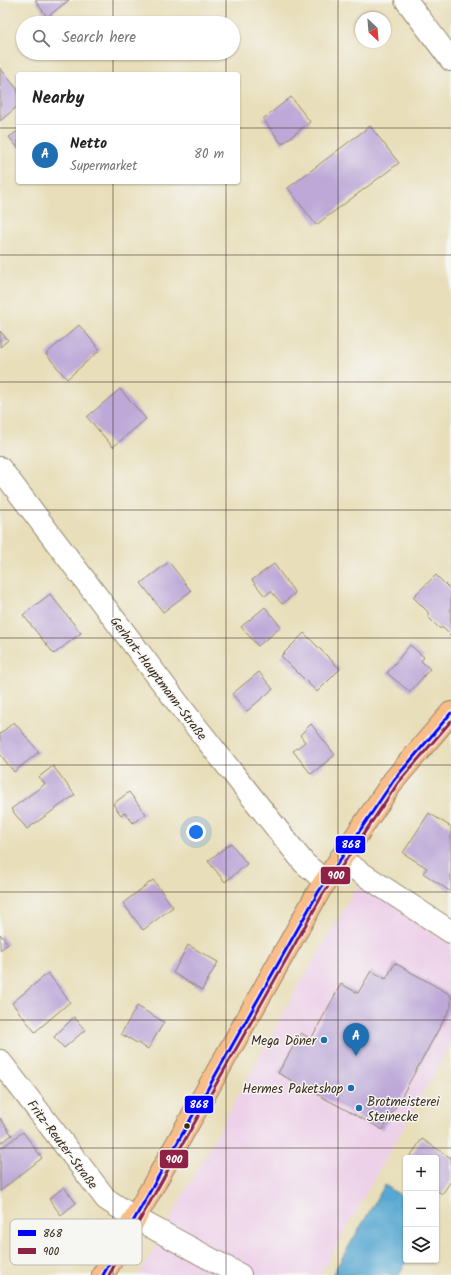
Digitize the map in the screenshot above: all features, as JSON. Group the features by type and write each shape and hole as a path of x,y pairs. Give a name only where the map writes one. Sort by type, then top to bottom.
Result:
{"main road":[{"path":"135,1218 182,1138 325,881 394,780 451,713"},
{"path":"103,1275 109,1265"}],"street":[{"path":"406,0 451,60"},
{"name":"Gerhart-Hauptmann-Straße","path":"0,468 188,716 304,863 325,881"},
{"path":"340,858 451,932"},
{"name":"Fritz-Reuter-Straße","path":"0,1061 95,1188 112,1204 135,1218"},
{"name":"Fritz-Reuter-Straße","path":"142,1222 240,1275"}],"shaded area":[{"path":"357,887 370,890 451,945 451,1044 320,1275 139,1275 298,987"}],"water":[{"path":"385,1185 403,1197 403,1263 406,1263 399,1275 332,1275"}],"building":[{"path":"35,0 69,0 48,16 46,16"},
{"path":"0,68 16,88 16,108 0,121"},
{"path":"291,97 310,122 282,144 263,119"},
{"path":"370,126 399,163 316,225 288,188"},
{"path":"16,132 16,146 9,137"},
{"path":"79,325 100,350 67,379 46,354"},
{"path":"0,331 8,340 0,347"},
{"path":"120,389 146,419 113,447 87,417"},
{"path":"169,562 191,591 163,612 141,583"},
{"path":"274,564 295,593 282,604 271,591 265,596 252,580"},
{"path":"436,575 451,590 451,636 443,628 439,628 428,617 428,612 413,597"},
{"path":"50,594 81,633 54,654 23,615"},
{"path":"265,607 281,627 258,646 241,627"},
{"path":"304,633 340,669 317,692 281,656"},
{"path":"410,645 424,657 421,661 430,669 410,692 387,673"},
{"path":"259,672 273,689 247,711 232,694"},
{"path":"14,722 39,752 14,772 0,754 0,734"},
{"path":"311,724 335,755 311,774 293,751 305,742 300,735"},
{"path":"53,766 75,795 27,829 11,809 45,784 39,777"},
{"path":"129,792 146,814 133,823 125,813 121,815 113,804"},
{"path":"429,813 451,827 451,892 423,873 427,868 403,853"},
{"path":"231,843 247,864 225,882 208,861"},
{"path":"153,880 173,907 143,930 123,903"},
{"path":"0,934 8,944 0,950"},
{"path":"188,945 218,962 202,990 173,973"},
{"path":"395,963 451,995 451,1007 383,1130 278,1073 301,1033 311,1039 341,984 358,993 371,971 386,979"},
{"path":"48,973 70,1002 35,1032 12,1003"},
{"path":"137,1006 164,1022 148,1049 121,1034"},
{"path":"74,1017 85,1030 64,1048 54,1037"},
{"path":"0,1118 12,1135 0,1143"},
{"path":"23,1132 42,1158 0,1191 0,1149"},
{"path":"422,1139 451,1158 451,1181 442,1194 439,1192 439,1155 411,1155"},
{"path":"64,1187 76,1203 61,1215 49,1199"}],"transit line":[{"name":"868","path":"134,1219 319,891 394,780 451,713"},
{"name":"900","path":"140,1219 323,894 398,783 451,721"},
{"name":"868","path":"103,1275 109,1265"},
{"name":"900","path":"109,1275 115,1265"}],"place":[{"name":"Mega Döner","path":"324,1040"},
{"name":"Netto","path":"356,1056"},
{"name":"Hermes Paketshop","path":"351,1088"},
{"name":"Brotmeisterei Steinecke","path":"359,1108"}]}
